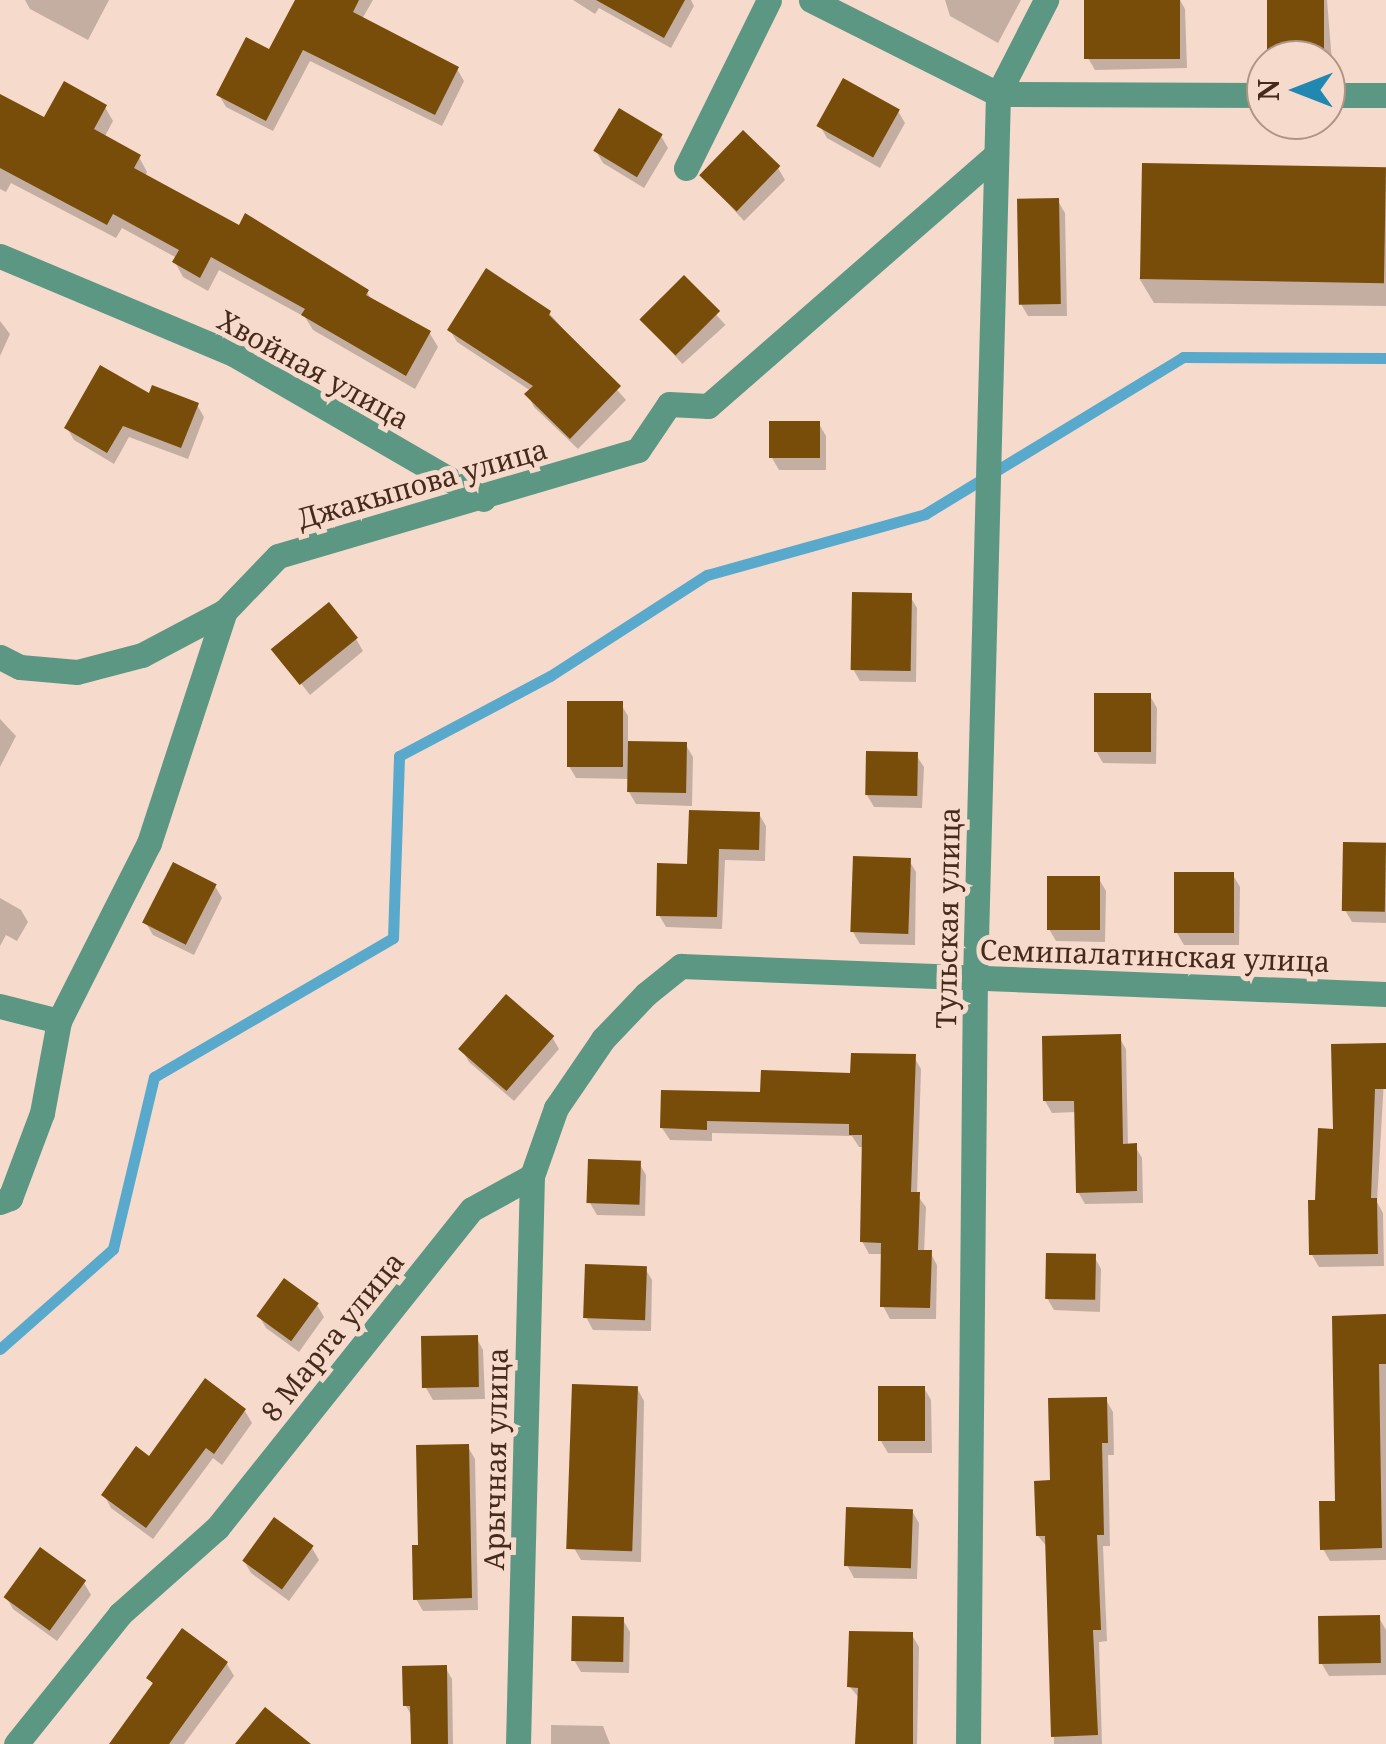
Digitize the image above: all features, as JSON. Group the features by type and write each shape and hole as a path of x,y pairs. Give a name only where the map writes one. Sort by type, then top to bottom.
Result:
{"street":[{"path":"686,168 769,0"},
{"path":"811,0 998,94 1246,95"},
{"path":"998,94 1046,0"},
{"name":"Тульская улица","path":"968,1744 975,978 998,94"},
{"path":"1346,95 1386,95"},
{"name":"Джакыпова улица","path":"0,1202 10,1198 42,1113 59,1022 150,843 225,611 278,556 483,499 638,450 669,404 708,406 996,154"},
{"name":"Хвойная улица","path":"0,256 235,355 483,499"},
{"path":"0,657 20,667 77,672 142,656 225,611"},
{"name":"Семипалатинская улица","path":"532,1176 556,1108 603,1039 646,994 681,966 1386,994"},
{"path":"0,1006 59,1022"},
{"name":"8 Марта улица","path":"16,1744 120,1614 217,1528 472,1209 532,1176"},
{"name":"Арычная улица","path":"518,1744 532,1176"}],"building":[{"path":"295,0 359,0 353,12 459,67 435,115 303,50 266,121 216,95 246,37 269,49"},
{"path":"596,0 685,0 664,38"},
{"path":"1084,0 1180,0 1180,59 1084,59"},
{"path":"1267,0 1324,0 1324,40 1267,40"},
{"path":"843,78 900,110 873,158 816,126"},
{"path":"64,81 107,105 94,129 141,155 134,168 239,225 245,213 369,290 366,295 431,331 406,376 301,315 305,309 211,257 200,278 172,262 179,250 113,214 107,225 0,168 0,94 44,117"},
{"path":"619,108 663,134 637,177 593,151"},
{"path":"743,130 780,166 737,211 699,175"},
{"path":"1142,163 1386,167 1384,283 1140,279"},
{"path":"1059,198 1061,304 1019,305 1017,199"},
{"path":"486,268 551,311 549,315 621,386 570,439 524,394 533,386 447,330"},
{"path":"684,275 720,311 676,356 639,320"},
{"path":"100,365 149,393 152,385 199,403 181,448 123,426 107,453 64,428"},
{"path":"769,421 820,421 820,458 769,458"},
{"path":"852,592 912,593 911,671 851,670"},
{"path":"329,602 358,638 300,685 271,649"},
{"path":"1094,693 1151,693 1151,752 1094,752"},
{"path":"567,701 623,701 623,767 567,767"},
{"path":"628,741 687,742 686,793 627,792"},
{"path":"866,751 918,752 917,796 865,795"},
{"path":"689,810 760,812 759,850 719,849 717,917 656,916 657,863 687,864"},
{"path":"1343,842 1386,843 1385,912 1342,911"},
{"path":"853,856 911,858 908,934 850,932"},
{"path":"173,862 217,884 186,945 142,923"},
{"path":"1174,872 1234,872 1234,933 1174,933"},
{"path":"1047,876 1100,876 1100,930 1047,930"},
{"path":"506,994 554,1036 506,1091 458,1049"},
{"path":"1121,1034 1123,1144 1137,1143 1137,1191 1076,1193 1074,1101 1043,1101 1042,1036"},
{"path":"1386,1043 1386,1089 1375,1089 1371,1198 1377,1198 1378,1254 1309,1255 1308,1200 1315,1200 1318,1128 1333,1129 1331,1044"},
{"path":"851,1053 916,1054 911,1192 920,1192 918,1250 932,1250 930,1308 880,1307 881,1243 860,1242 862,1135 849,1135 849,1124 707,1121 707,1130 660,1128 661,1090 760,1092 761,1070 850,1073"},
{"path":"588,1159 641,1161 639,1205 586,1203"},
{"path":"1046,1253 1096,1254 1095,1300 1045,1299"},
{"path":"585,1264 647,1266 645,1320 583,1318"},
{"path":"284,1278 319,1303 291,1341 256,1316"},
{"path":"1386,1314 1386,1364 1379,1364 1382,1548 1320,1550 1319,1501 1335,1501 1332,1316"},
{"path":"478,1335 479,1387 422,1388 421,1336"},
{"path":"205,1378 246,1409 214,1454 206,1448 146,1528 101,1495 136,1446 149,1456"},
{"path":"572,1384 638,1386 632,1551 566,1549"},
{"path":"878,1386 925,1386 925,1441 878,1441"},
{"path":"1107,1397 1108,1443 1102,1443 1104,1535 1097,1535 1101,1630 1093,1630 1098,1735 1051,1737 1045,1536 1036,1536 1034,1481 1050,1480 1048,1398"},
{"path":"469,1444 472,1598 413,1600 412,1545 418,1545 416,1445"},
{"path":"846,1507 913,1509 911,1568 844,1566"},
{"path":"274,1517 314,1546 282,1589 242,1561"},
{"path":"40,1547 86,1581 50,1631 4,1597"},
{"path":"1380,1615 1381,1663 1319,1664 1318,1616"},
{"path":"572,1616 624,1617 623,1662 571,1661"},
{"path":"182,1628 228,1662 169,1744 109,1744 153,1683 146,1678"},
{"path":"849,1631 913,1632 913,1744 855,1744 858,1688 847,1687"},
{"path":"447,1665 448,1744 411,1744 410,1706 403,1706 402,1666"},
{"path":"265,1707 311,1744 235,1744"}],"waterway":[{"path":"0,1349 113,1249 154,1077 393,938 399,756 550,676 707,575 925,514 1183,357 1386,358"}]}
